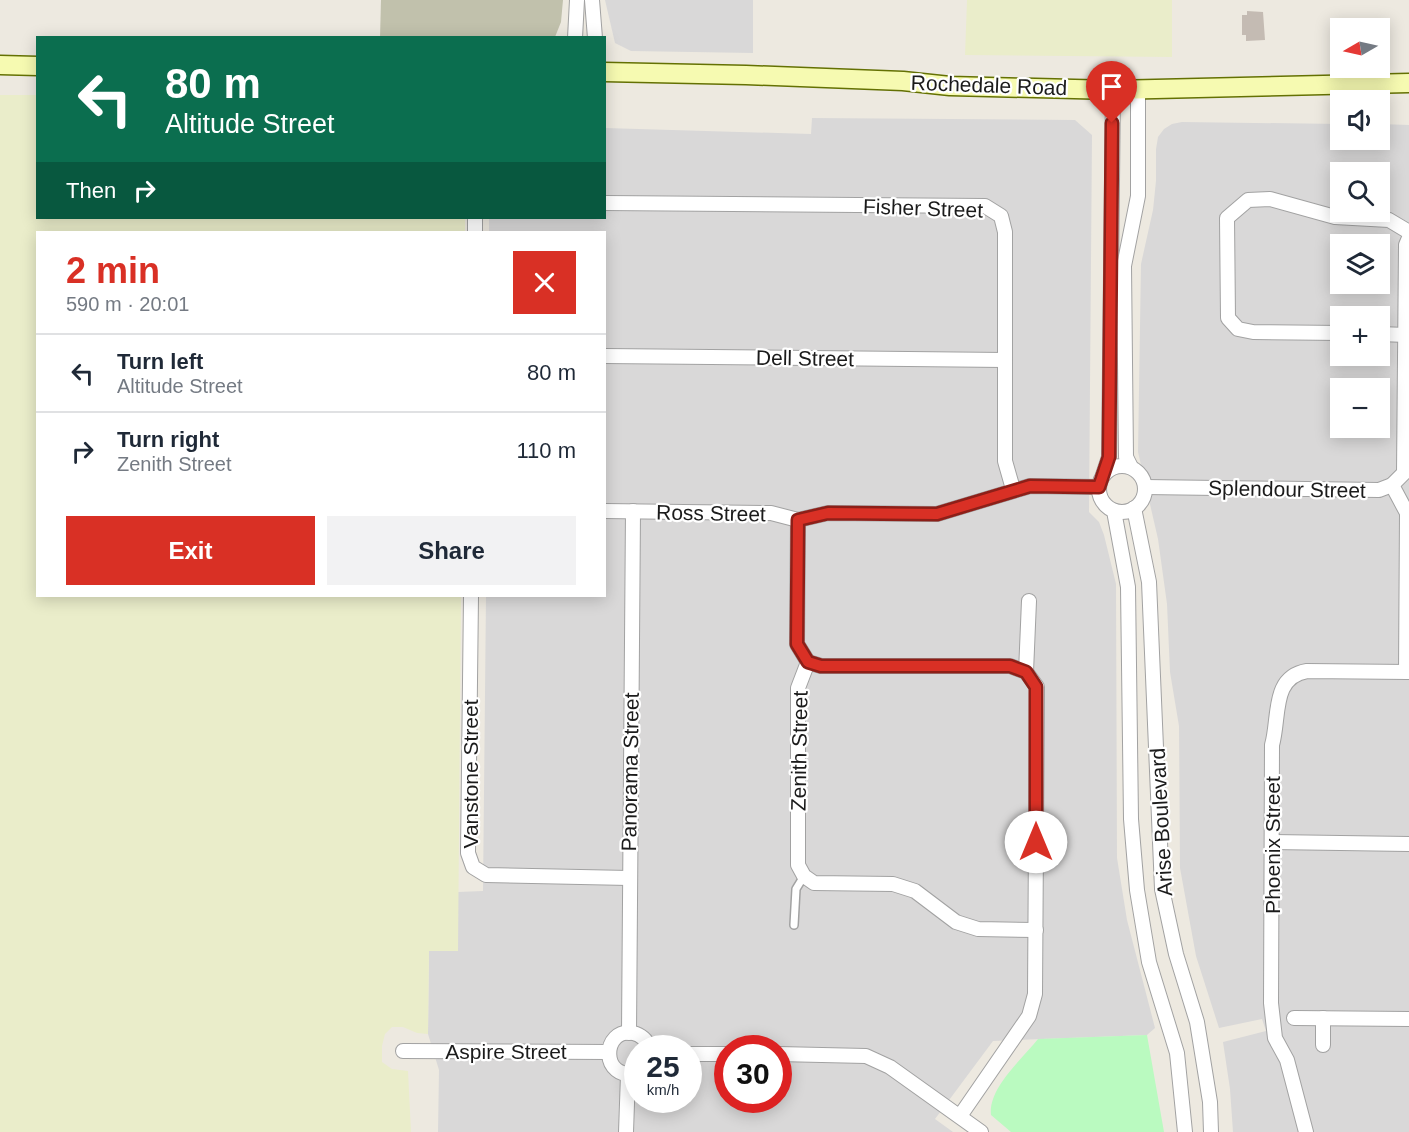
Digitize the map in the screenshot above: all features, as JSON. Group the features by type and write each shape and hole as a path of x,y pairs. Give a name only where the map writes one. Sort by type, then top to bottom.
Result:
{"main road":[{"path":"0,66 36,66"},
{"name":"Rochedale Road","path":"606,72 1113,90 1409,83"}],"street":[{"path":"575,36 577,0"},
{"path":"592,0 595,36"},
{"path":"1113,90 1109,457 1101,481 1102,501 1114,511 1134,508 1143,499 1145,487 1141,475 1131,467 1126,456 1124,266 1138,196 1138,89"},
{"path":"1330,333 1253,332 1238,329 1234,325 1228,318 1227,218 1248,200 1270,199 1335,217 1389,220 1409,232"},
{"name":"Fisher Street","path":"606,203 985,206 1000,216 1005,232 1005,461 1013,489"},
{"name":"Splendour Street","path":"1145,487 1379,490 1392,485 1404,473 1406,245 1409,238"},
{"path":"1390,334 1406,335"},
{"name":"Dell Street","path":"606,356 1005,360"},
{"path":"1101,481 1116,466 1131,467"},
{"name":"Ross Street","path":"606,511 771,513 798,520 828,513 937,514 952,512 1013,489 1101,481"},
{"path":"1392,485 1407,513 1407,672"},
{"name":"Arise Boulevard","path":"1134,508 1149,582 1162,889 1176,954 1197,1022 1210,1102 1211,1132"},
{"name":"Panorama Street","path":"629,1033 633,511"},
{"name":"Arise Boulevard","path":"1114,511 1128,587 1131,819 1137,890 1149,962 1177,1053 1185,1132"},
{"name":"Zenith Street","path":"798,520 797,644 808,662 798,688 798,865 804,876"},
{"name":"Vanstone Street","path":"471,597 468,853 473,867 486,875 629,878"},
{"path":"1026,672 1029,601"},
{"path":"808,662 821,666 1010,666 1026,672 1036,687 1035,994 1029,1016 960,1116"},
{"name":"Phoenix Street","path":"1306,1132 1287,1060 1275,1038 1270,1003 1272,745 1277,726 1280,691 1285,682 1295,673 1307,671 1407,672"},
{"path":"1272,842 1409,844"},
{"path":"804,876 814,883 893,884 915,891 956,922 967,926 978,929 1036,930"},
{"path":"1294,1018 1409,1019"},
{"path":"1323,1018 1323,1046"},
{"path":"624,1071 614,1067 609,1052 615,1038 629,1033 638,1035"},
{"name":"Aspire Street","path":"403,1051 609,1052"},
{"path":"792,1054 866,1056 890,1067 981,1132"},
{"path":"626,1132 628,1113"}],"lane":[{"name":"Zenith Street","path":"794,925 796,889 804,876"}],"shaded area":[{"path":"381,0 563,0 561,22 555,36 380,36"},
{"path":"605,0 753,0 753,53 631,51 615,43"},
{"path":"967,0 1172,0 1172,57 965,55"},
{"path":"0,95 36,95 36,219 465,219 465,231 36,231 36,597 461,597 458,951 429,951 428,1034 417,1033 403,1027 392,1027 385,1034 382,1062 392,1069 408,1071 411,1132 0,1132"},
{"path":"812,118 1075,120 1092,135 1089,512 1099,522 1104,535 1116,584 1117,858 1127,920 1155,1028 1147,1035 993,1041 935,1119 953,1132 438,1132 439,1070 428,1034 429,951 458,951 458,892 483,891 486,597 606,597 606,231 489,231 489,219 606,219 606,128 811,134"},
{"path":"1182,122 1330,124 1330,150 1390,150 1390,124 1409,125 1409,1132 1233,1132 1223,1042 1266,1031 1262,1019 1219,1028 1196,956 1180,868 1179,726 1170,672 1167,604 1158,539 1138,452 1141,264 1153,210 1158,137 1164,129"}],"green space":[{"path":"1147,1035 1164,1132 1011,1132 991,1115 992,1105 1000,1084 1038,1039"}],"building":[{"path":"1247,11 1263,12 1265,40 1246,41 1246,35 1242,35 1242,15 1247,15"}],"route":[{"path":"1036,842 1036,687 1026,672 1010,666 821,666 808,662 797,644 798,520 828,513 937,514 952,512 992,495 1030,486 1099,487 1109,457 1112,123"}]}
